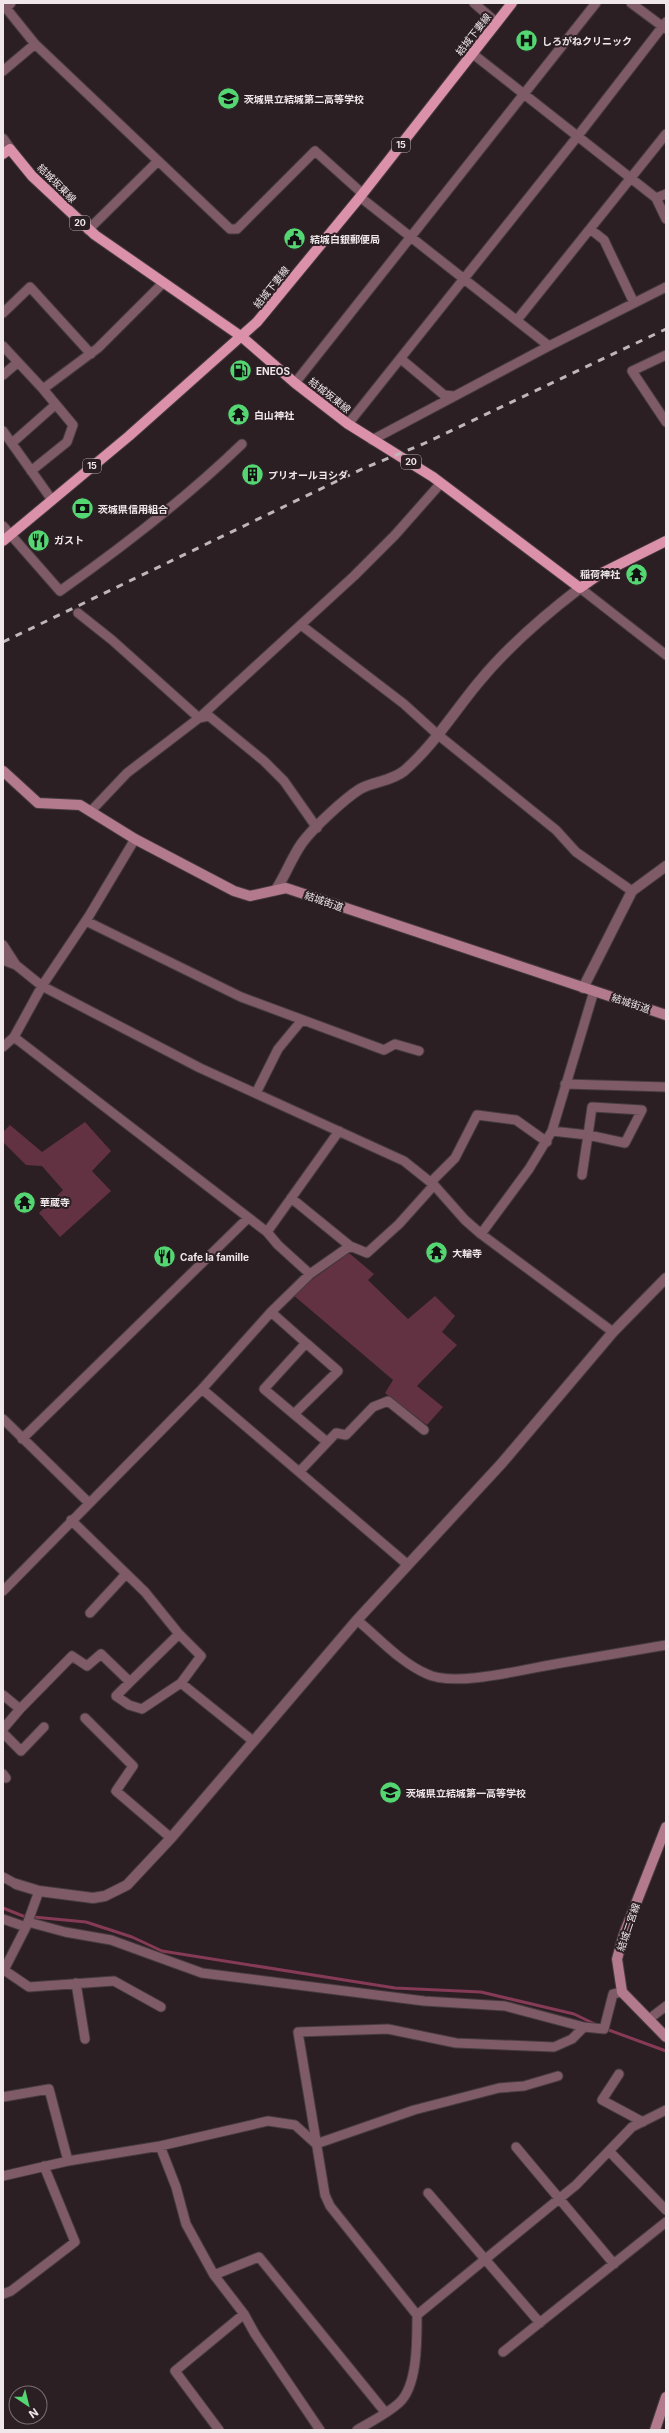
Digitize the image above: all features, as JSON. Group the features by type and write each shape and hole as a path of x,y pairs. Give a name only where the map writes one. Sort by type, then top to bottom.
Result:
{"main road":[{"name":"結城下妻線","path":"6,539 242,337 263,316 362,196 512,3"},
{"name":"結城坂東線","path":"6,152 88,230 242,337 295,383 348,424 441,483 580,588"},
{"path":"580,588 600,574 666,541"},
{"name":"結城街道","path":"3,771 38,803 70,803 91,811 135,839 234,891 250,896 277,888 286,888 666,1015"},
{"name":"結城二宮線","path":"622,1992 617,1959 624,1934 666,1827"},
{"path":"622,1992 666,2036"},
{"path":"655,2430 666,2397"}],"street":[{"path":"11,3 6,8 35,44 230,229 237,229 315,151 362,196 412,238 549,346"},
{"path":"474,3 497,23"},
{"path":"295,383 412,238 596,3"},
{"path":"348,424 665,26 631,3"},
{"path":"3,71 35,44"},
{"path":"473,54 656,198 666,219"},
{"path":"517,320 666,134"},
{"path":"3,139 6,152"},
{"path":"88,230 158,161"},
{"path":"656,198 666,194"},
{"path":"590,229 604,240 634,303"},
{"path":"43,389 90,354 163,283"},
{"path":"3,313 30,287 90,354"},
{"path":"372,440 549,346 666,287"},
{"path":"3,346 43,389 73,425 67,442 31,471"},
{"path":"666,355 632,371 666,422"},
{"path":"401,359 444,395 454,396"},
{"path":"3,375 17,362"},
{"path":"12,444 55,405"},
{"path":"3,431 52,500"},
{"path":"3,526 6,539 60,591 126,545 204,480 242,444"},
{"path":"91,811 127,773 199,718 302,625 395,535 441,483"},
{"path":"277,888 302,843 317,828 348,798 361,788 390,780 404,770 437,734 479,682 508,651 580,588 666,655"},
{"path":"78,613 112,640 199,718"},
{"path":"302,625 379,685 556,830 576,852 632,891"},
{"path":"199,718 209,716 264,762 284,781 317,828"},
{"path":"3,1047 14,1037 42,986 86,921 135,839"},
{"path":"583,988 632,891 666,866"},
{"path":"86,921 241,997 384,1050 395,1044 419,1051"},
{"path":"3,945 16,965"},
{"path":"3,960 16,965 42,986 200,1068 339,1130 404,1161 432,1183 465,1220 481,1234 613,1332"},
{"path":"481,1234 547,1142 563,1100 565,1084 594,991"},
{"path":"256,1093 278,1050 302,1020"},
{"path":"14,1037 267,1232 278,1246 310,1274"},
{"path":"565,1084 666,1087"},
{"path":"552,1131 588,1135 626,1143 642,1110 592,1107 588,1135 582,1175"},
{"path":"291,1198 350,1246 367,1252 399,1224 432,1183 455,1158 477,1115 516,1120 547,1142"},
{"path":"267,1232 339,1130"},
{"path":"22,1439 248,1218"},
{"path":"3,1591 71,1520 202,1389 272,1312 310,1274 350,1246"},
{"path":"3,1877 16,1884 39,1891 93,1898 118,1891 141,1872 358,1620 502,1463 613,1332 666,1278"},
{"path":"272,1312 338,1371 294,1414"},
{"path":"306,1343 264,1389 327,1442"},
{"path":"202,1389 300,1471 408,1565"},
{"path":"300,1471 336,1433 346,1435 373,1407 388,1401 424,1430"},
{"path":"3,1419 89,1503"},
{"path":"71,1520 164,1613 179,1634 201,1656 181,1683 142,1709 129,1705 116,1696 179,1634"},
{"path":"90,1613 126,1574"},
{"path":"358,1620 411,1664 427,1675 438,1678 460,1679 666,1645"},
{"path":"3,1729 20,1709 72,1656 87,1666 100,1654 130,1682"},
{"path":"181,1683 253,1741"},
{"path":"3,1695 20,1709"},
{"path":"84,1718 134,1766 116,1791 171,1838"},
{"path":"3,1733 21,1751 44,1727"},
{"path":"39,1891 27,1925 3,1970 29,1987 114,1981 161,2007"},
{"path":"3,1919 27,1925 111,1940 202,1973 424,2001 505,2006 584,2027 604,2029 613,1994 622,1992"},
{"path":"76,1983 85,2040"},
{"path":"649,2019 666,2006"},
{"path":"357,2430 399,2403 408,2388 417,2349 417,2315 330,2206 325,2194 298,2032 388,2029 456,2043 554,2047 572,2039 584,2027"},
{"path":"619,2074 602,2100 643,2122"},
{"path":"316,2144 414,2110 499,2088 524,2086 558,2076"},
{"path":"3,2097 49,2089 68,2161"},
{"path":"417,2315 559,2198 632,2127 666,2110"},
{"path":"3,2176 68,2161 160,2146 268,2121 295,2125 316,2144"},
{"path":"160,2146 176,2187 186,2224 214,2275 244,2314 255,2334 320,2430"},
{"path":"516,2146 614,2264"},
{"path":"609,2151 666,2210"},
{"path":"3,2294 11,2291 75,2242 44,2166"},
{"path":"428,2193 540,2323"},
{"path":"503,2352 666,2222"},
{"path":"214,2275 258,2257 385,2412"},
{"path":"219,2430 175,2372 244,2314"}],"shaded area":[{"path":"85,1122 111,1151 92,1171 111,1191 60,1237 39,1213 63,1190 42,1166 26,1165 3,1142 3,1132 10,1125 42,1152"},
{"path":"349,1253 374,1274 368,1280 408,1319 435,1296 455,1316 442,1332 457,1345 417,1386 443,1407 427,1425 385,1393 393,1380 292,1294"}],"waterway":[{"path":"3,1908 23,1916 86,1922 132,1937 162,1951 395,1988 481,1992 574,2014 599,2026"},
{"path":"606,2029 666,2051"}],"railway":[{"path":"3,642 362,469 423,444 666,329"}],"place":[{"name":"しろがねクリニック","path":"526,41"},
{"name":"茨城県立結城第二高等学校","path":"229,99"},
{"name":"結城白銀郵便局","path":"294,239"},
{"name":"ENEOS","path":"240,371"},
{"name":"白山神社","path":"238,415"},
{"name":"プリオールヨシダ","path":"252,475"},
{"name":"茨城県信用組合","path":"82,509"},
{"name":"ガスト","path":"39,540"},
{"name":"稲荷神社","path":"636,574"},
{"name":"華蔵寺","path":"25,1202"},
{"name":"大輪寺","path":"437,1253"},
{"name":"Cafe la famille","path":"165,1257"},
{"name":"茨城県立結城第一高等学校","path":"390,1793"}]}
